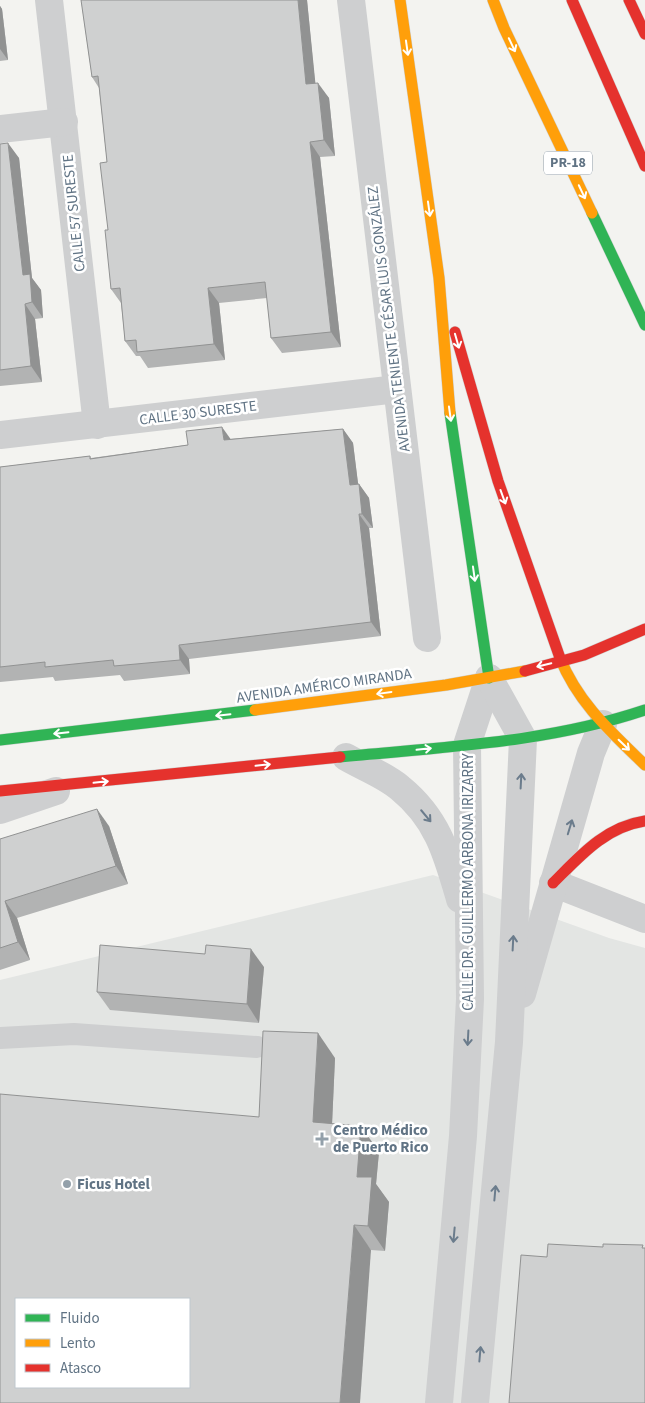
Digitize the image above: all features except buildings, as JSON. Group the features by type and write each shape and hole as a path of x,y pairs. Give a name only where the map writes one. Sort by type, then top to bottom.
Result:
{"main road":[{"path":"400,0 439,278 449,407 489,678"},
{"name":"PR-18","path":"493,0 645,325"},
{"path":"572,0 645,166"},
{"path":"629,0 645,34"},
{"path":"621,113 645,156"},
{"path":"439,278 498,482 561,661 577,694 603,724 645,765"},
{"name":"AVENIDA AMÉRICO MIRANDA","path":"0,740 257,711 489,678 561,661 624,641 645,629"},
{"path":"0,791 522,739 603,724 645,710"},
{"path":"553,883 615,828 645,821"}],"street":[{"name":"CALLE 57 SURESTE","path":"50,0 97,425"},
{"name":"AVENIDA TENIENTE CÉSAR LUIS GONZÁLEZ","path":"351,0 427,638"},
{"path":"0,129 64,122"},
{"name":"CALLE 30 SURESTE","path":"0,436 396,389"},
{"path":"476,1403 509,1042 522,739 489,678"},
{"name":"CALLE DR. GUILLERMO ARBONA IRIZARRY","path":"438,1403 463,1136 470,999 467,745 489,678"},
{"path":"509,1042 591,753 603,724"},
{"path":"346,757 399,787 430,818 444,846 470,933"},
{"path":"0,810 78,784"},
{"path":"553,883 645,919"}],"lane":[{"path":"0,1038 74,1034 257,1047"}],"shaded area":[{"name":"Centro Médico de Puerto Rico","path":"433,875 609,938 645,948 645,1403 0,1403 0,980"}],"traffic: fast":[{"path":"592,213 645,325"},
{"path":"450,413 489,678"},
{"path":"0,740 255,710"},
{"path":"340,757 533,737 608,721 645,710"}],"traffic: slow":[{"path":"400,0 439,278 450,413"},
{"path":"493,0 504,28 592,213"},
{"path":"560,658 576,689 596,716 645,765"},
{"path":"255,710 446,685 525,671"}],"traffic: jam":[{"path":"572,0 645,166"},
{"path":"629,0 645,34"},
{"path":"455,332 498,481 560,658"},
{"path":"525,671 584,655 645,629"},
{"path":"0,791 340,757"},
{"path":"553,883 583,853 605,836 631,824 645,821"}],"place":[{"name":"Centro Médico de Puerto Rico","path":"322,1139"},
{"name":"Ficus Hotel","path":"67,1184"}]}
